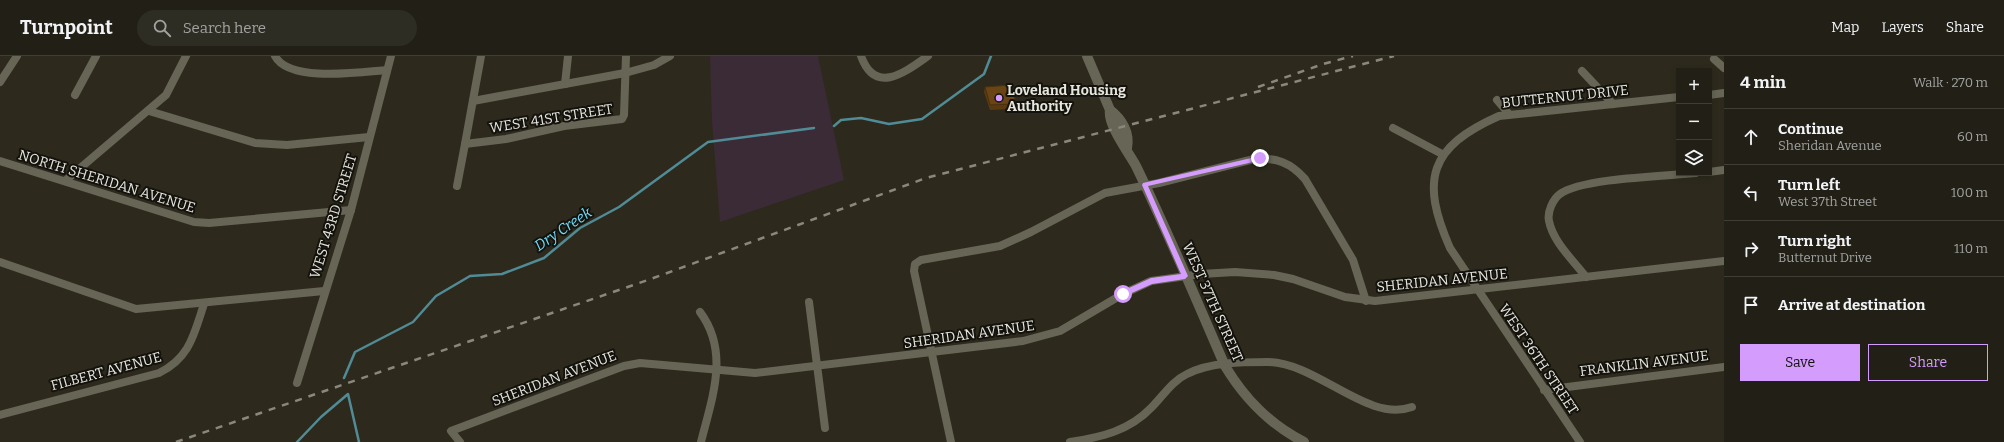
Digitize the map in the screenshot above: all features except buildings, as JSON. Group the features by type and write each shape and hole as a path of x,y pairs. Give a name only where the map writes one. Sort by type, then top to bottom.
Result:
{"street":[{"path":"0,82 17,56"},
{"path":"75,95 96,56"},
{"path":"65,181 149,111 170,91 186,56"},
{"path":"275,56 278,62 284,66 318,75 387,70"},
{"name":"WEST 43RD STREET","path":"297,382 324,291 351,210 390,56"},
{"name":"WEST 41ST STREET","path":"481,56 465,144 506,139 564,126 616,121 622,119 624,115 626,56"},
{"path":"565,84 568,56"},
{"path":"473,100 625,73 654,64 670,56"},
{"path":"861,56 866,70 872,75 882,78 898,76 928,56"},
{"name":"WEST 37TH STREET","path":"1087,56 1110,110 1109,115 1114,129 1121,143 1127,148 1145,185 1225,366 1235,384 1250,403 1269,420 1297,441"},
{"path":"1714,59 1724,68"},
{"path":"1582,71 1613,104"},
{"path":"1712,94 1724,93"},
{"name":"BUTTERNUT DRIVE","path":"1477,290 1450,248 1437,219 1434,206 1434,182 1436,167 1442,154 1449,145 1471,128 1486,121 1509,114 1676,98"},
{"path":"1497,100 1509,114"},
{"path":"149,111 255,143 287,145 369,137"},
{"path":"1393,128 1442,154"},
{"path":"457,186 465,144"},
{"path":"951,442 914,271 915,264 921,260 1000,246 1031,232 1105,193 1159,183 1254,159 1284,158 1305,179 1345,246 1357,269 1366,301"},
{"name":"NORTH SHERIDAN AVENUE","path":"0,161 188,221 200,223 351,210"},
{"path":"1712,172 1724,170"},
{"path":"1586,277 1551,227 1549,213 1555,198 1568,190 1588,184 1676,175"},
{"name":"SHERIDAN AVENUE","path":"460,442 451,431 628,365 640,363 717,371 755,372 1023,341 1051,334 1082,320 1138,286 1151,281 1185,276 1235,272 1274,275 1293,279 1345,297 1366,301 1390,300 1724,261"},
{"path":"0,262 136,309 204,304 324,291"},
{"name":"WEST 36TH STREET","path":"1477,290 1580,442"},
{"path":"808,302 826,428"},
{"name":"FILBERT AVENUE","path":"0,415 171,368 186,353 204,304"},
{"path":"700,312 709,320 717,349 717,371 701,442"},
{"path":"1070,442 1104,438 1127,429 1151,408 1179,378 1199,369 1257,362 1284,364 1314,374 1380,408 1400,412 1412,407"},
{"name":"FRANKLIN AVENUE","path":"1544,390 1724,367"}],"shaded area":[{"path":"710,56 818,56 844,180 720,222 712,121"}],"waterway":[{"name":"Dry Creek","path":"834,126 841,120 861,118 889,124 922,119 984,74 991,56"},
{"name":"Dry Creek","path":"344,378 355,352 413,322 436,296 470,276 502,274 544,258 580,228 619,207 708,142 814,128"},
{"path":"297,442 321,417 348,394 359,442"}],"railway":[{"path":"1258,87 1323,64 1353,56"},
{"path":"176,442 648,280 926,178 1394,56"}],"place":[{"name":"Loveland Housing Authority","path":"999,98"}],"route":[{"path":"1123,294 1151,281 1185,276 1145,185 1159,183 1260,158"}]}
